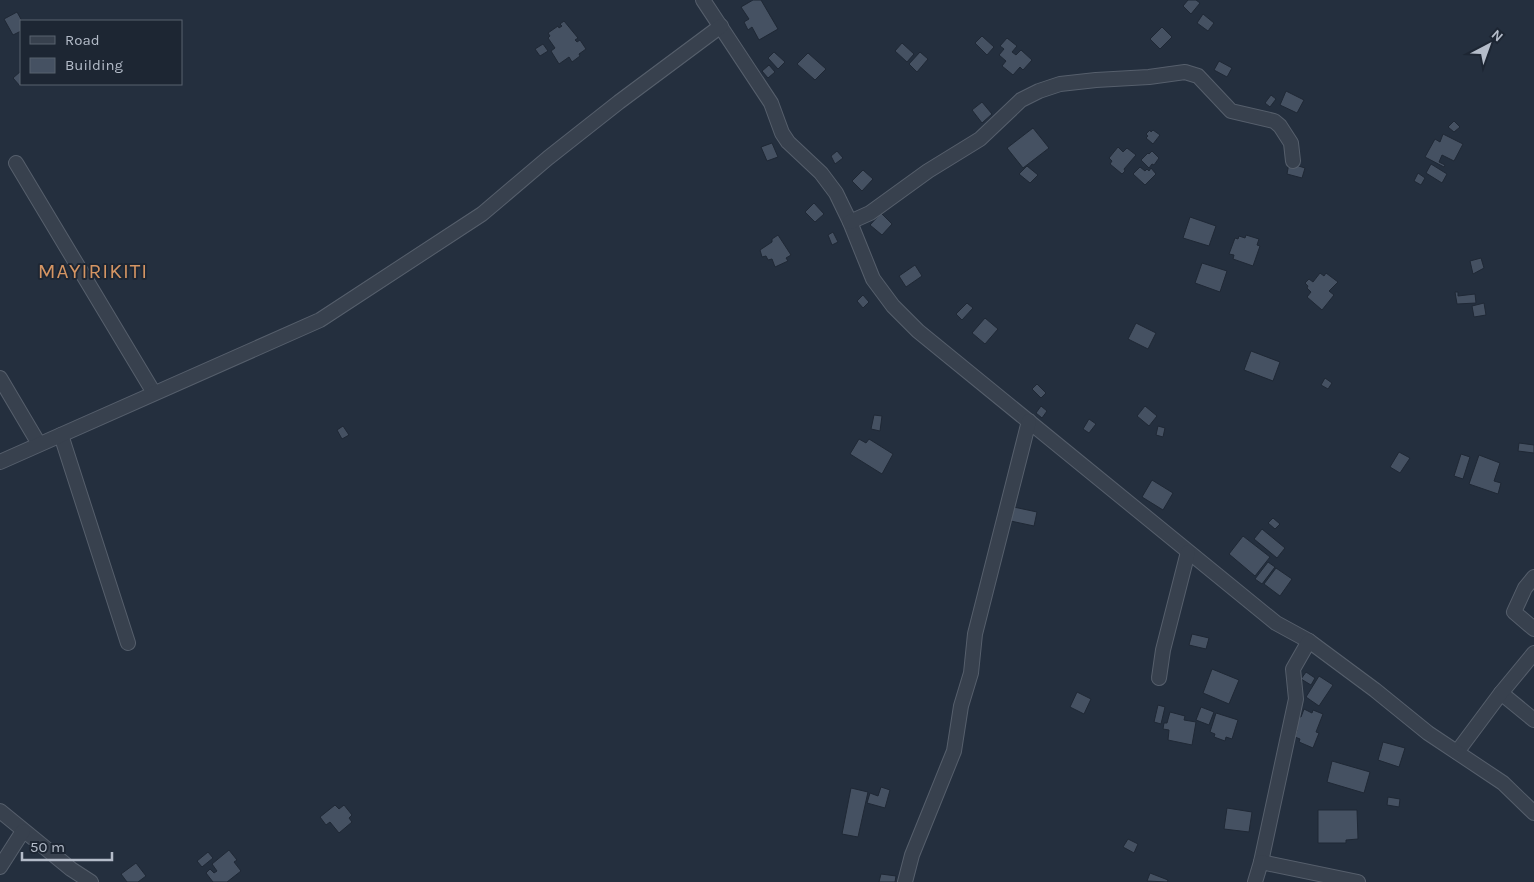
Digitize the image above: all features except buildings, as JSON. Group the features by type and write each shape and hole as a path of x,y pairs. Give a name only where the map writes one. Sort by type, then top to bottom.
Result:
{"street":[{"path":"703,0 771,103 782,133 788,142 827,180 836,192 873,280 893,306 918,331 1276,623 1309,641 1375,690 1428,733 1503,783 1534,813"},
{"path":"0,462 320,320 482,214 548,158 619,102 721,26"},
{"path":"850,222 870,213 946,158 980,139 1021,100 1060,84 1149,77 1185,72 1198,76 1231,111 1274,121 1280,126 1291,143 1293,161"},
{"path":"16,164 154,393"},
{"path":"0,378 39,444"},
{"path":"905,882 912,855 954,752 961,706 971,673 975,634 1029,421"},
{"path":"61,435 128,643"},
{"path":"1159,678 1165,641 1188,552"},
{"path":"1534,577 1525,588 1514,612 1534,629"},
{"path":"1255,882 1296,699 1293,669 1309,641"},
{"path":"1457,752 1534,653"},
{"path":"1501,693 1534,720"},
{"path":"0,811 71,869 91,882"},
{"path":"0,867 23,831"},
{"path":"1261,862 1358,882"}],"district":[{"name":"MAYIRIKITI","path":"93,271"}]}
